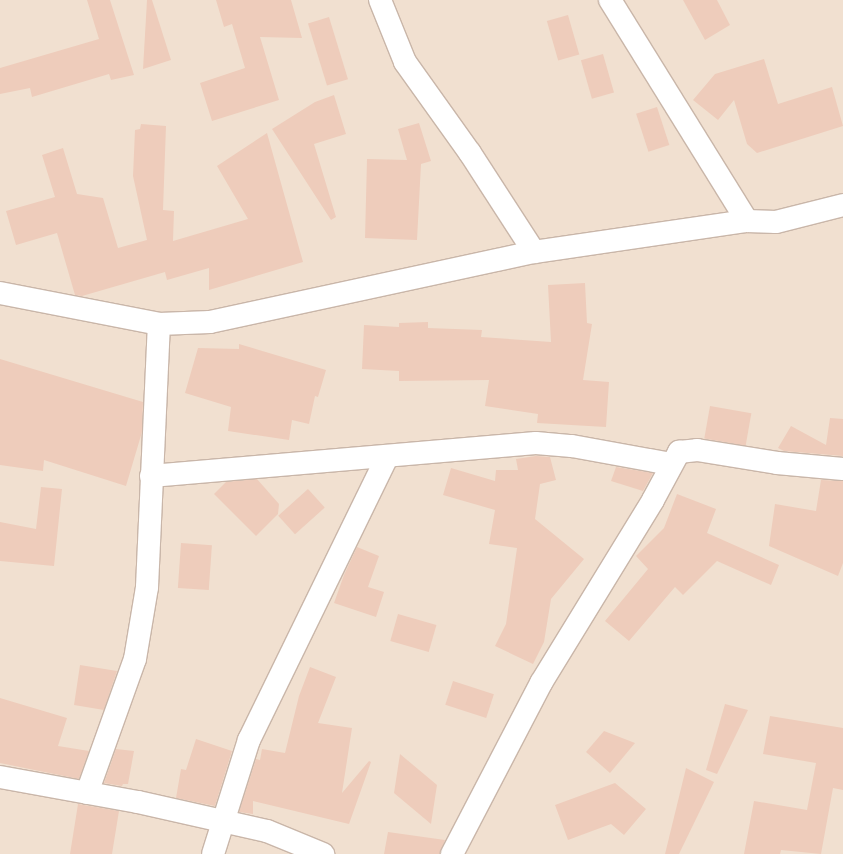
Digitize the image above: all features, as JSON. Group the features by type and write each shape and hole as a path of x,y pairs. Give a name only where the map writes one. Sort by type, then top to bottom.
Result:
{"street":[{"path":"380,0 405,62 470,153 534,252"},
{"path":"610,0 747,221"},
{"path":"0,293 159,324 210,322 534,252 747,221 776,222 843,205"},
{"path":"86,793 135,659 147,587 159,324"},
{"path":"151,476 536,444 572,446 671,464"},
{"path":"452,854 541,683 653,500 671,464 679,452 687,449 777,463 843,469"},
{"path":"213,854 222,821 249,740 387,457"},
{"path":"0,777 86,793 267,831 323,854"}],"shaded area":[{"path":"0,0 843,0 843,854 0,854"}],"building":[{"path":"87,0 110,0 134,75 111,80 109,74 32,97 30,88 0,94 0,68 99,39"},
{"path":"147,0 152,0 171,60 143,69"},
{"path":"216,0 291,0 302,38 260,37 279,100 212,121 200,83 245,68 232,24 224,27"},
{"path":"683,0 717,0 730,25 705,40"},
{"path":"568,15 579,54 558,60 547,21"},
{"path":"329,17 348,79 327,86 308,23"},
{"path":"603,54 614,92 592,99 581,60"},
{"path":"764,59 778,104 832,87 843,126 757,153 747,144 734,100 718,120 693,100 715,74"},
{"path":"334,95 346,134 314,144 336,217 331,220 272,129 315,102"},
{"path":"657,107 669,145 648,152 636,114"},
{"path":"419,123 431,161 421,164 417,240 365,238 367,159 407,160 398,129"},
{"path":"141,124 166,126 163,210 174,211 173,241 248,219 217,166 267,133 303,262 209,290 209,268 167,280 165,272 82,296 75,295 57,233 16,245 6,211 55,197 42,155 63,148 77,194 103,198 118,248 147,240 133,176 135,130 140,129"},
{"path":"585,283 587,323 592,324 583,380 609,382 606,427 537,423 538,414 485,406 489,380 399,381 399,371 362,369 364,325 399,327 399,323 428,322 428,328 482,330 481,337 551,342 548,285"},
{"path":"239,344 326,370 318,397 315,396 309,424 292,420 289,440 228,431 231,407 185,393 198,348 239,349"},
{"path":"0,359 143,402 142,432 126,486 44,460 43,471 0,465"},
{"path":"710,406 751,413 746,446 704,438"},
{"path":"830,418 843,419 843,456 784,451 778,448 791,426 826,445"},
{"path":"536,456 550,457 556,480 540,484 535,519 584,559 551,599 544,642 533,664 495,646 506,624 517,548 489,544 495,510 443,495 451,468 495,481 496,470 518,470 516,459"},
{"path":"616,467 653,473 643,491 611,481"},
{"path":"257,479 279,504 278,514 256,536 214,494 226,482"},
{"path":"821,480 843,481 843,563 838,576 769,546 775,504 816,511"},
{"path":"41,487 62,489 54,566 0,561 0,522 36,529"},
{"path":"308,489 325,508 295,534 278,516"},
{"path":"677,494 716,509 707,533 779,565 771,585 717,561 683,595 675,587 629,641 605,621 648,569 636,556 664,528"},
{"path":"181,543 212,545 209,590 178,588"},
{"path":"357,547 379,556 368,587 384,592 376,617 334,603 344,575"},
{"path":"398,614 436,625 429,652 390,641"},
{"path":"80,665 117,671 104,710 74,705"},
{"path":"310,667 336,677 318,723 352,728 342,793 369,761 371,762 349,824 253,801 253,814 239,812 256,759 260,760 262,749 285,753 299,696"},
{"path":"453,681 494,694 486,718 445,705"},
{"path":"0,698 67,718 58,746 89,751 79,779 0,763"},
{"path":"725,704 748,710 717,774 706,770"},
{"path":"770,716 843,728 843,790 833,788 821,854 781,850 780,854 744,854 754,801 807,810 816,763 763,754"},
{"path":"604,731 635,743 610,773 586,752"},
{"path":"196,739 232,751 215,806 176,798 181,769 186,770"},
{"path":"116,749 134,751 128,784 123,784 122,786 104,783"},
{"path":"400,754 437,785 431,824 394,793"},
{"path":"686,768 714,782 679,854 665,854"},
{"path":"615,783 646,809 624,835 611,824 568,840 555,805"},
{"path":"78,804 119,811 112,854 70,854"},
{"path":"388,832 445,840 440,854 384,854"}]}
